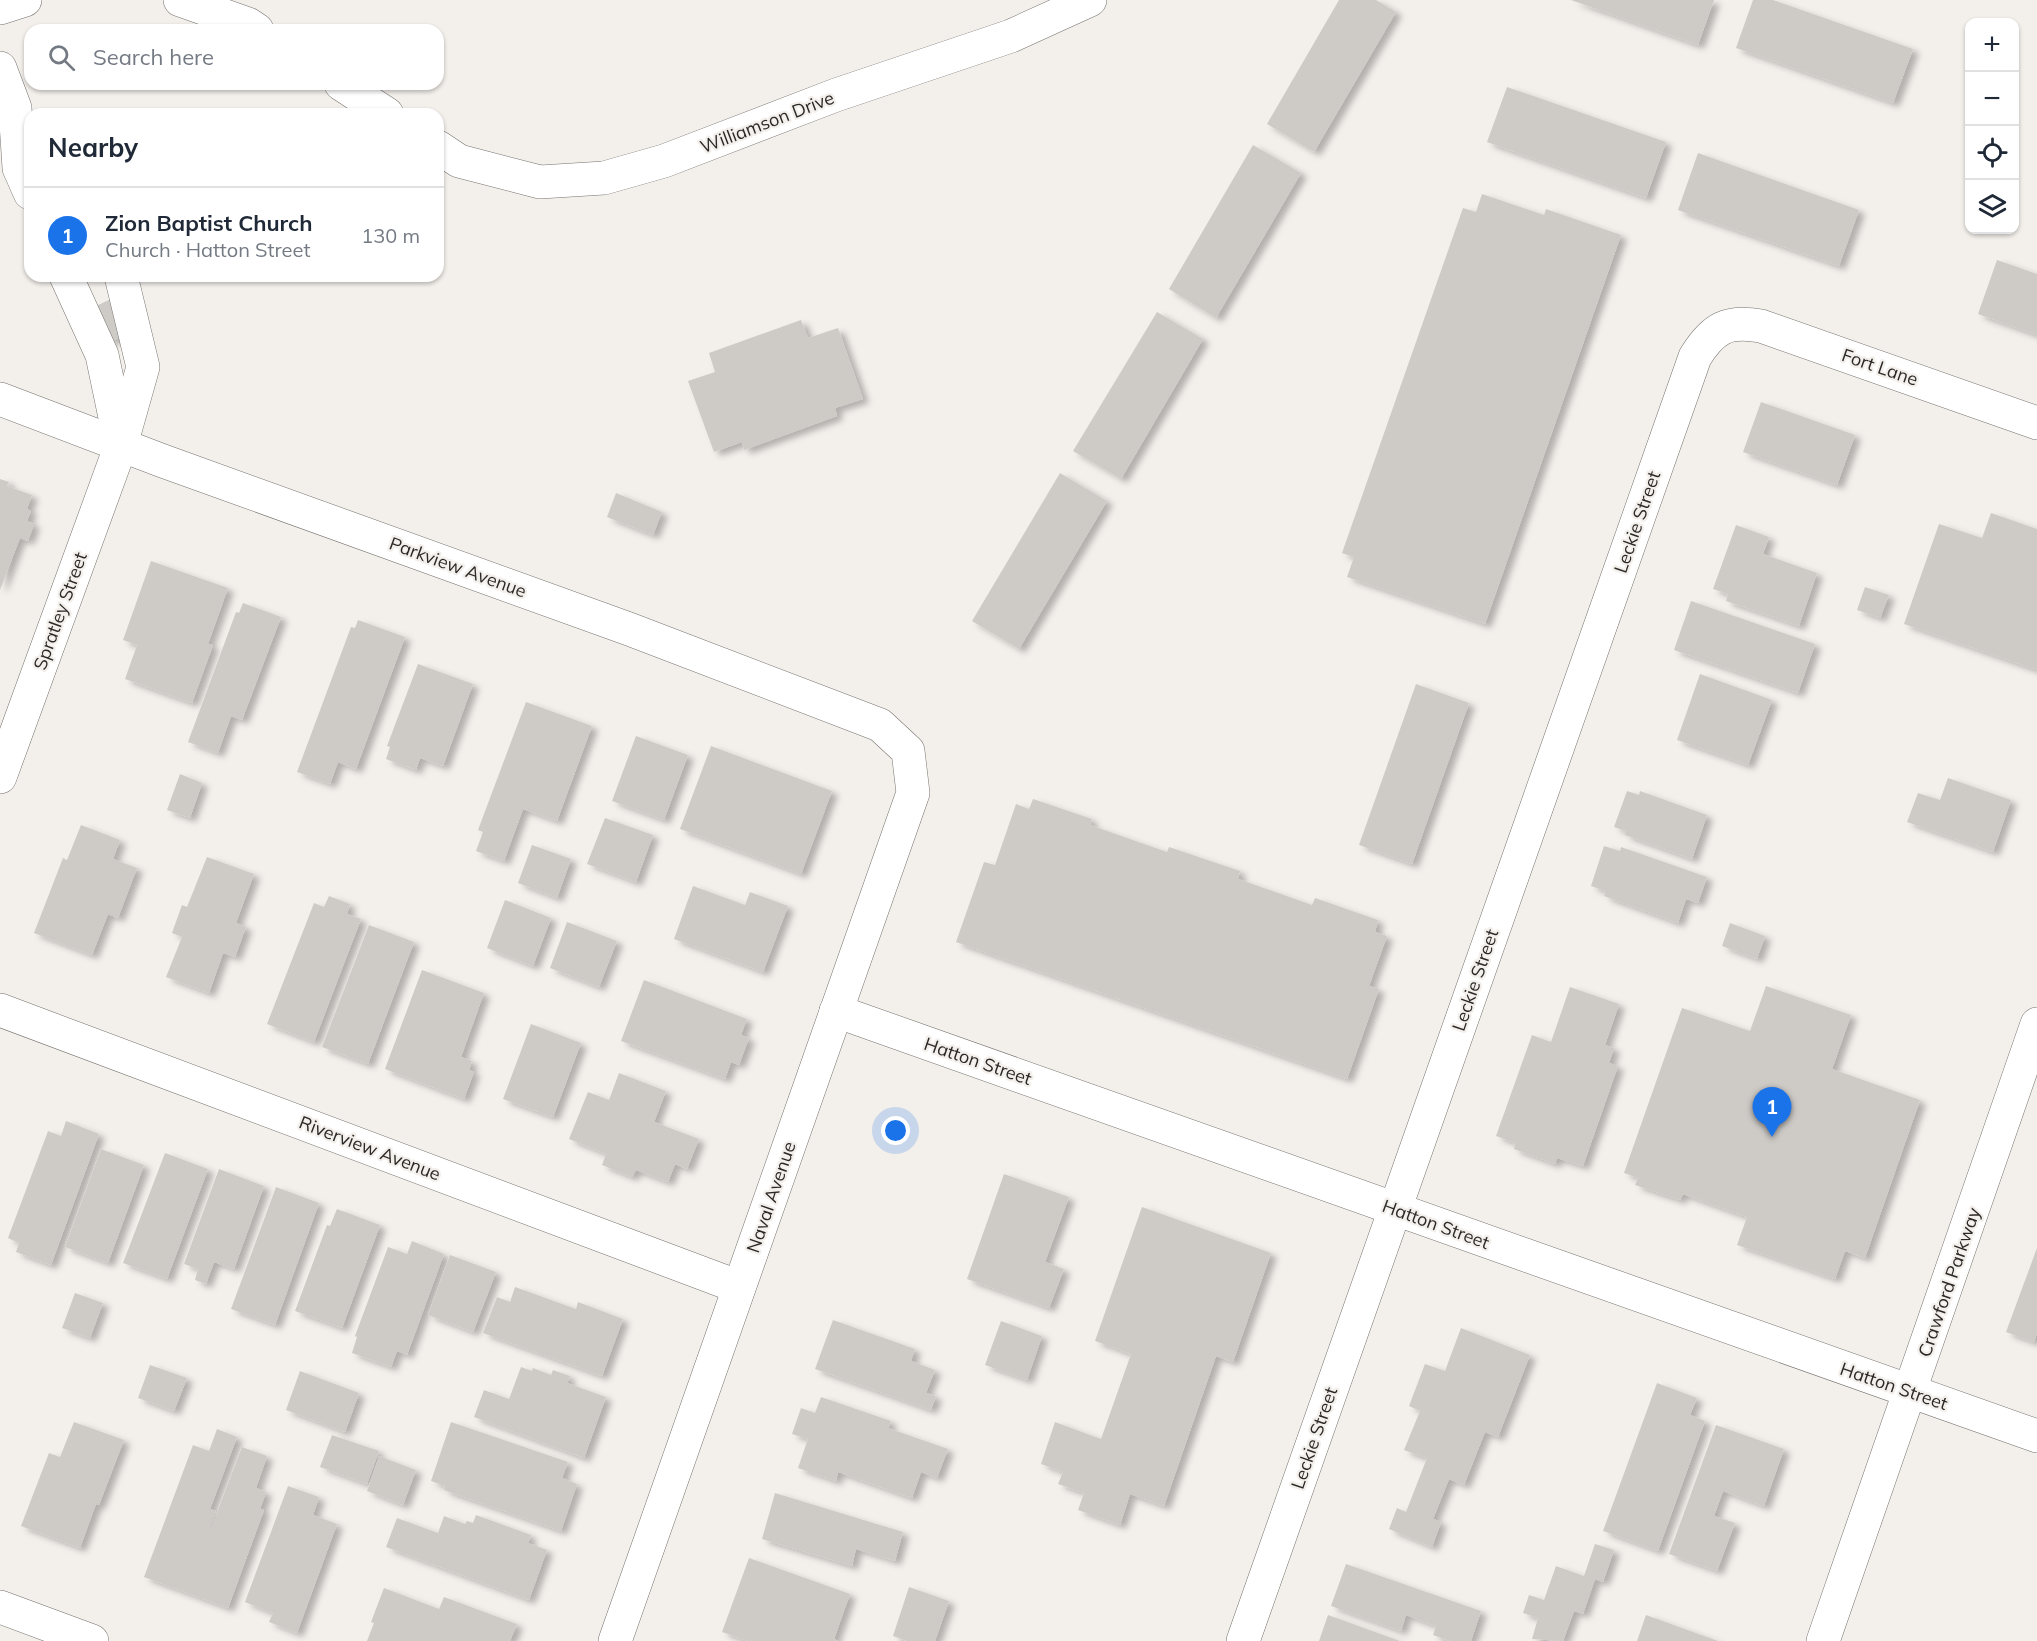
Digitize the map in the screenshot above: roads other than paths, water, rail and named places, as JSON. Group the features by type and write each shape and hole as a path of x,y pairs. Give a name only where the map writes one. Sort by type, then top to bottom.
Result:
{"street":[{"path":"0,8 25,0"},
{"path":"180,0 248,24"},
{"name":"Williamson Drive","path":"444,151 459,161 540,182 604,178 664,161 836,95 1011,36 1090,0"},
{"path":"0,68 23,112 19,168 24,180"},
{"path":"349,90 378,108"},
{"path":"69,282 102,355 121,445"},
{"name":"Spratley Street","path":"0,777 121,445 143,367 122,282"},
{"name":"Fort Lane","path":"1722,328 1741,322 1761,326 2037,423"},
{"name":"Leckie Street","path":"1243,1641 1695,357 1705,340 1722,328"},
{"name":"Parkview Avenue","path":"0,399 629,629 880,725 908,751"},
{"name":"Naval Avenue","path":"615,1641 913,793 908,751"},
{"name":"Riverview Avenue","path":"0,1010 739,1287"},
{"name":"Hatton Street","path":"836,1011 2037,1436"},
{"name":"Crawford Parkway","path":"1823,1641 2037,1024"},
{"path":"0,1607 92,1641"}],"place":[{"name":"Zion Baptist Church","path":"1772,1137"}]}
